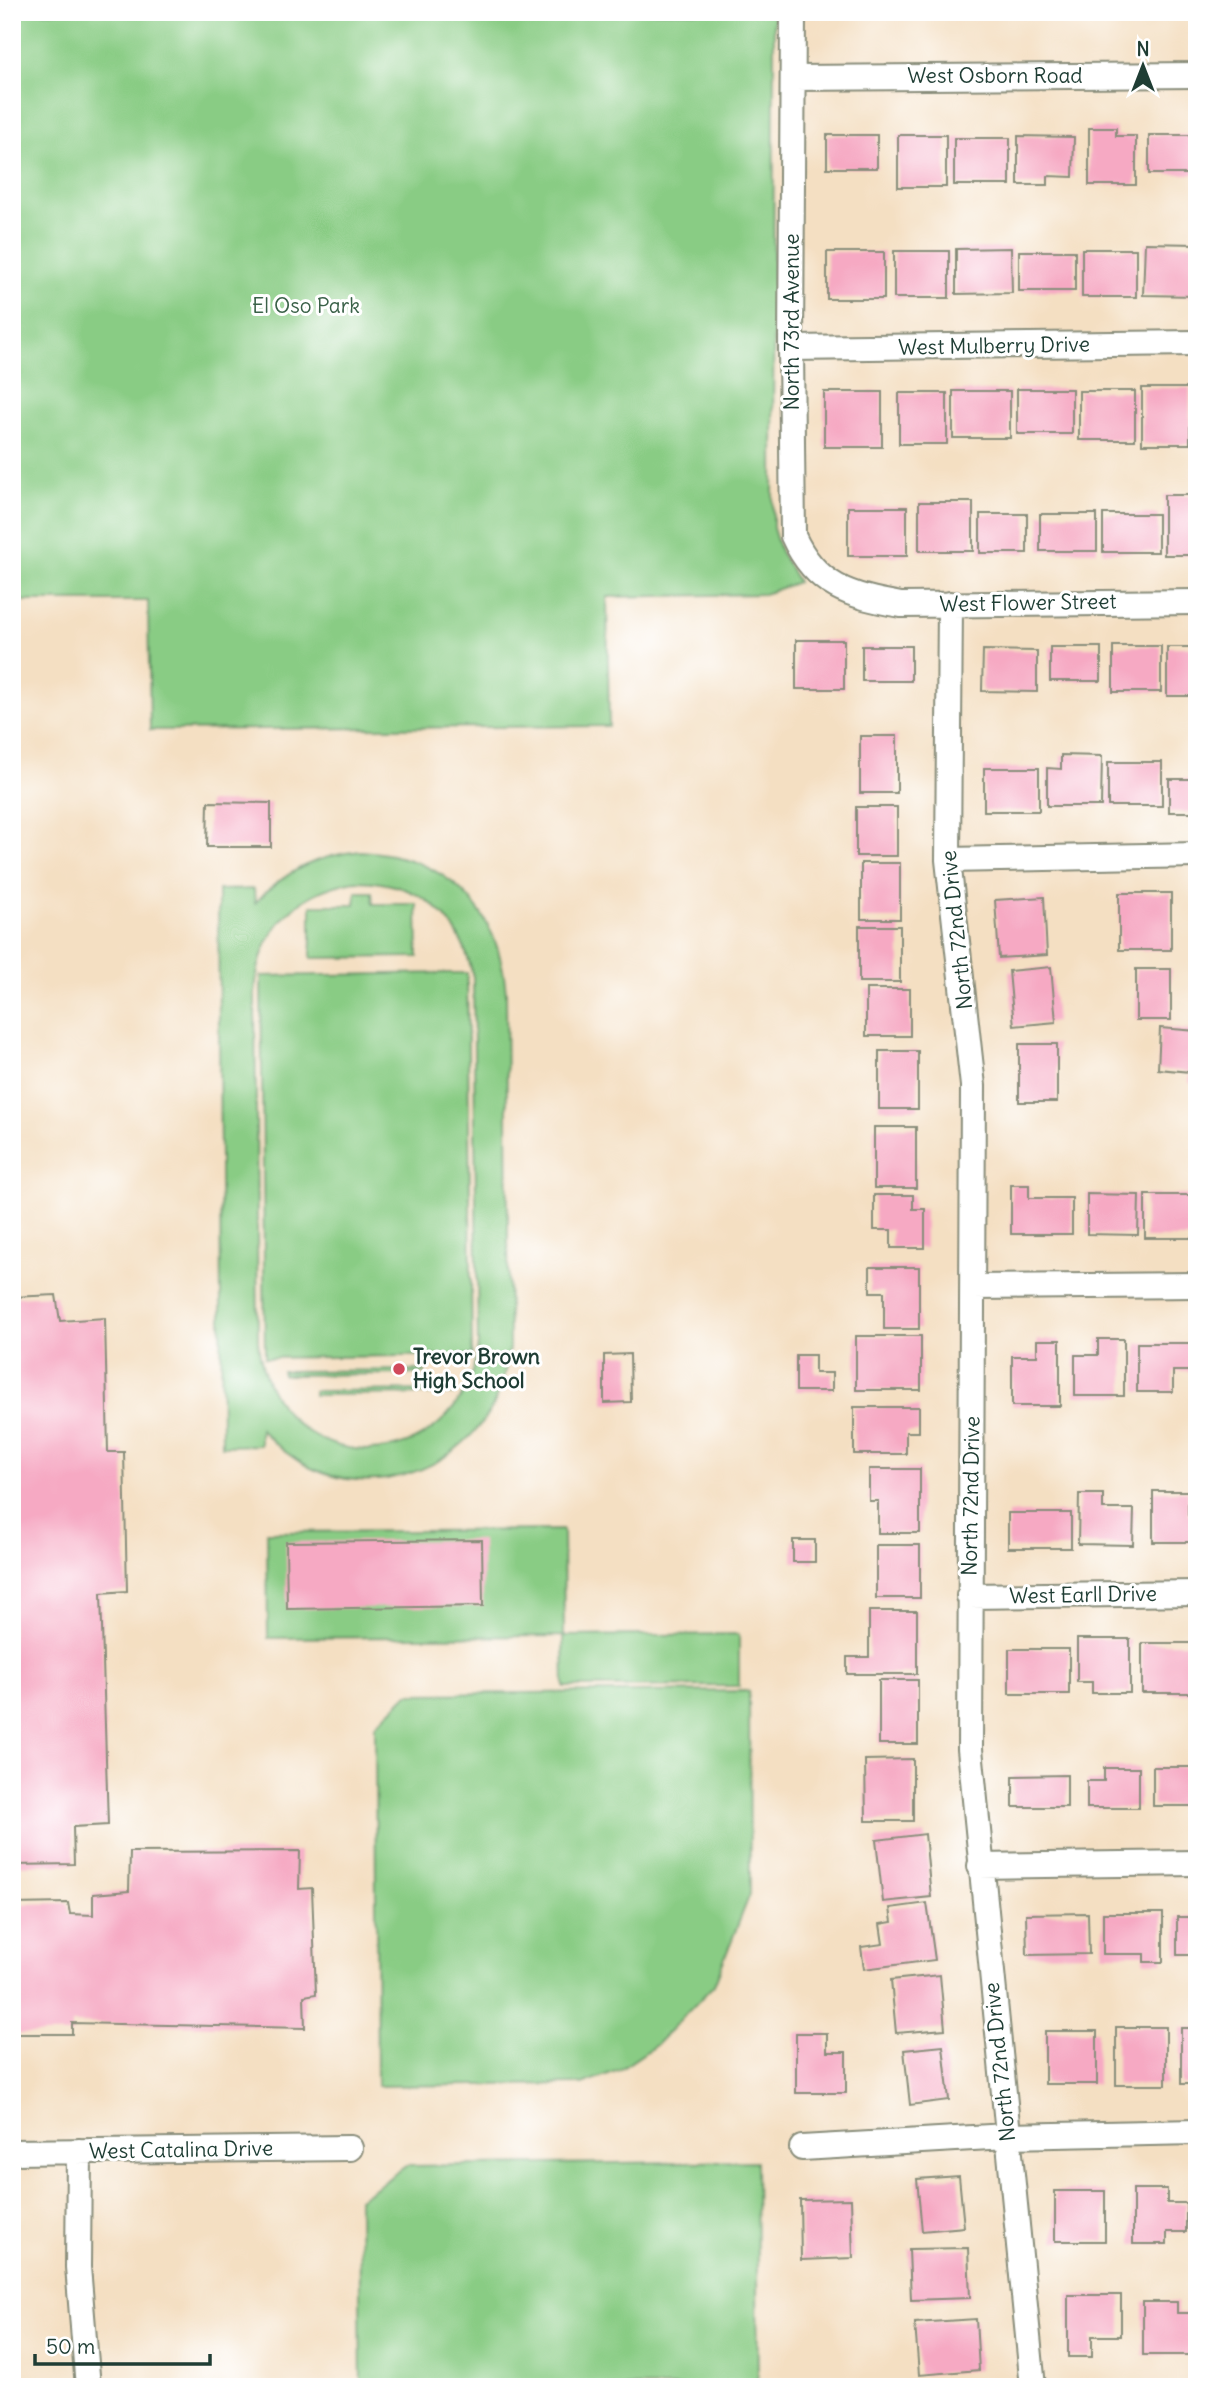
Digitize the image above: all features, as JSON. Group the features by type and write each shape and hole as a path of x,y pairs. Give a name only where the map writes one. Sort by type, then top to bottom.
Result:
{"street":[{"name":"North 73rd Avenue","path":"793,12 793,536 801,554 817,575 860,598"},
{"name":"West Osborn Road","path":"793,78 1197,75"},
{"name":"West Mulberry Drive","path":"791,348 1197,344"},
{"name":"West Flower Street","path":"860,598 901,605 1197,601"},
{"name":"North 72nd Drive","path":"950,604 948,860 973,1086 970,1749 1033,2387"},
{"path":"948,860 1197,855"},
{"path":"973,1287 1197,1285"},
{"name":"West Earll Drive","path":"969,1596 1197,1593"},
{"path":"980,1866 1197,1863"},
{"path":"802,2148 1007,2136 1197,2132"},
{"name":"West Catalina Drive","path":"12,2152 350,2148"},
{"path":"79,2151 78,2267 88,2387"}],"green space":[{"name":"El Oso Park","path":"12,12 774,12 773,528 780,551 798,582 764,594 607,597 609,726 150,730 148,601 12,601"},
{"path":"361,851 391,855 419,863 442,875 463,892 479,911 492,935 501,962 506,992 509,1348 502,1382 488,1414 454,1451 409,1474 385,1479 335,1477 311,1468 284,1451 260,1429 260,1445 222,1446 218,890 254,889 255,903 278,882 303,866","holes":["355,881 399,887 433,905 458,935 473,977 478,1344 464,1391 439,1424 405,1443 367,1450 330,1443 296,1423 271,1389 258,1342 255,994 263,951 283,918 297,905 333,886"]},
{"path":"356,892 372,892 373,904 417,904 418,957 311,958 311,905 355,905"},
{"path":"467,973 472,1355 265,1358 261,976"},
{"path":"425,1370 425,1374 283,1375 282,1371"},
{"path":"454,1390 454,1394 314,1395 314,1391"},
{"path":"563,1530 564,1636 739,1634 739,1686 564,1687 563,1636 268,1638 267,1532"},
{"path":"749,1691 750,1894 714,1985 656,2045 619,2070 582,2084 377,2086 375,1726 408,1694"},
{"path":"756,2161 758,2387 361,2387 359,2199 406,2166"}],"building":[{"path":"1089,128 1116,128 1116,136 1136,136 1136,185 1089,185"},
{"path":"827,135 877,135 877,168 827,168"},
{"path":"898,135 946,135 946,187 898,187"},
{"path":"1149,135 1197,135 1197,174 1149,174"},
{"path":"1018,136 1074,137 1073,177 1048,176 1048,185 1018,185"},
{"path":"954,138 1010,138 1010,185 954,185"},
{"path":"1145,243 1197,244 1197,296 1143,295"},
{"path":"1011,248 1012,293 956,294 956,249"},
{"path":"1082,249 1136,249 1136,297 1082,297"},
{"path":"894,251 949,251 949,298 894,298"},
{"path":"1019,251 1075,251 1075,291 1019,291"},
{"path":"827,252 884,252 884,299 827,299"},
{"path":"1142,388 1190,388 1190,444 1142,444"},
{"path":"1017,389 1072,389 1072,434 1017,434"},
{"path":"953,391 1010,391 1010,438 953,438"},
{"path":"1079,391 1135,391 1135,440 1079,440"},
{"path":"824,392 882,392 882,447 824,447"},
{"path":"899,393 947,393 947,444 899,444"},
{"path":"1164,495 1197,495 1197,555 1164,555"},
{"path":"919,502 973,502 973,551 919,551"},
{"path":"848,507 907,507 907,556 848,556"},
{"path":"980,514 1027,514 1027,553 980,553"},
{"path":"1040,514 1097,514 1097,551 1040,551"},
{"path":"1103,514 1158,514 1158,552 1103,552"},
{"path":"796,640 844,640 844,689 796,689"},
{"path":"862,646 911,646 911,681 862,681"},
{"path":"1113,646 1161,646 1161,692 1113,692"},
{"path":"1050,647 1101,647 1101,681 1050,681"},
{"path":"1167,647 1197,647 1197,696 1167,696"},
{"path":"983,650 1037,651 1037,692 982,691"},
{"path":"860,736 897,736 897,793 860,793"},
{"path":"1061,755 1102,756 1101,806 1047,806 1047,768 1061,769"},
{"path":"1108,762 1162,762 1162,806 1108,806"},
{"path":"984,768 1039,768 1039,811 984,811"},
{"path":"1169,779 1197,779 1197,812 1169,812"},
{"path":"208,802 271,803 271,847 207,847"},
{"path":"856,807 897,807 897,856 856,856"},
{"path":"861,863 900,863 900,919 861,919"},
{"path":"1119,893 1171,893 1171,950 1119,950"},
{"path":"1044,897 1047,955 999,958 995,900"},
{"path":"859,926 900,926 900,982 859,982"},
{"path":"1051,967 1056,1022 1014,1026 1009,971"},
{"path":"1136,969 1171,969 1171,1020 1136,1020"},
{"path":"866,989 910,989 910,1036 866,1036"},
{"path":"1160,1028 1197,1031 1197,1084 1189,1083 1190,1072 1158,1069"},
{"path":"1019,1044 1057,1044 1057,1102 1019,1102"},
{"path":"879,1051 918,1051 918,1109 879,1109"},
{"path":"874,1127 916,1127 916,1188 874,1188"},
{"path":"1011,1185 1029,1185 1029,1198 1072,1198 1072,1234 1011,1234"},
{"path":"1087,1194 1139,1195 1138,1235 1087,1234"},
{"path":"874,1195 913,1195 913,1209 925,1209 925,1248 891,1248 891,1230 874,1230"},
{"path":"1145,1195 1197,1195 1197,1238 1145,1238"},
{"path":"870,1267 919,1267 919,1329 884,1329 884,1292 870,1292"},
{"path":"56,1295 60,1321 105,1318 108,1452 124,1452 127,1591 101,1593 108,1825 73,1827 74,1864 12,1865 12,1297"},
{"path":"856,1336 921,1336 921,1390 856,1390"},
{"path":"1098,1339 1124,1339 1124,1396 1075,1396 1075,1355 1098,1355"},
{"path":"1037,1340 1060,1340 1060,1406 1012,1406 1012,1356 1037,1356"},
{"path":"1137,1343 1191,1343 1191,1371 1173,1371 1173,1392 1137,1392"},
{"path":"630,1354 631,1402 604,1403 604,1355"},
{"path":"796,1355 815,1355 815,1373 832,1373 832,1391 796,1391"},
{"path":"854,1407 919,1407 919,1432 906,1432 906,1454 854,1454"},
{"path":"869,1469 920,1469 920,1533 878,1533 878,1501 869,1501"},
{"path":"1153,1491 1188,1491 1188,1515 1197,1515 1197,1542 1153,1542"},
{"path":"1079,1494 1103,1494 1103,1509 1134,1509 1133,1545 1078,1544"},
{"path":"1008,1513 1071,1513 1071,1548 1008,1548"},
{"path":"482,1540 483,1606 287,1609 286,1542"},
{"path":"793,1540 815,1540 815,1562 793,1562"},
{"path":"876,1545 920,1545 920,1598 876,1598"},
{"path":"869,1611 917,1611 917,1674 847,1674 847,1657 869,1657"},
{"path":"1077,1639 1130,1639 1130,1693 1092,1693 1092,1682 1077,1682"},
{"path":"1142,1643 1197,1643 1197,1693 1142,1693"},
{"path":"1009,1649 1069,1649 1069,1694 1009,1694"},
{"path":"879,1680 918,1680 918,1744 879,1744"},
{"path":"913,1759 913,1821 866,1821 865,1760"},
{"path":"1153,1767 1197,1767 1197,1806 1153,1806"},
{"path":"1104,1768 1139,1768 1139,1808 1087,1808 1087,1781 1104,1781"},
{"path":"1067,1775 1067,1807 1013,1807 1013,1776"},
{"path":"925,1834 931,1897 883,1902 876,1840"},
{"path":"300,1851 299,1889 312,1888 316,1994 304,1996 305,2028 72,2023 72,2034 12,2034 12,1904 68,1903 70,1914 93,1915 93,1894 129,1891 130,1852"},
{"path":"927,1903 935,1960 864,1969 861,1947 883,1944 880,1924 892,1922 890,1908"},
{"path":"1088,1913 1089,1954 1027,1955 1026,1914"},
{"path":"1103,1913 1163,1913 1163,1962 1144,1962 1144,1954 1103,1954"},
{"path":"1177,1917 1197,1917 1197,1955 1177,1955"},
{"path":"940,1975 945,2029 896,2033 891,1980"},
{"path":"1116,2027 1166,2027 1166,2085 1116,2085"},
{"path":"1181,2028 1197,2028 1197,2084 1181,2084"},
{"path":"1045,2031 1097,2031 1097,2084 1045,2084"},
{"path":"796,2033 827,2033 827,2052 846,2052 846,2093 796,2093"},
{"path":"943,2046 949,2100 910,2105 904,2050"},
{"path":"959,2176 964,2227 922,2231 917,2179"},
{"path":"1133,2189 1167,2189 1167,2203 1186,2203 1186,2232 1167,2232 1167,2244 1133,2244"},
{"path":"1055,2191 1105,2191 1105,2241 1055,2241"},
{"path":"851,2199 853,2258 801,2260 800,2200"},
{"path":"968,2248 970,2298 911,2300 909,2249"},
{"path":"1068,2295 1121,2295 1121,2336 1092,2336 1092,2357 1068,2357"},
{"path":"1143,2302 1177,2302 1177,2313 1195,2313 1195,2355 1143,2355"},
{"path":"976,2319 979,2370 919,2375 915,2323"}],"place":[{"name":"Trevor Brown High School","path":"399,1369"}]}
